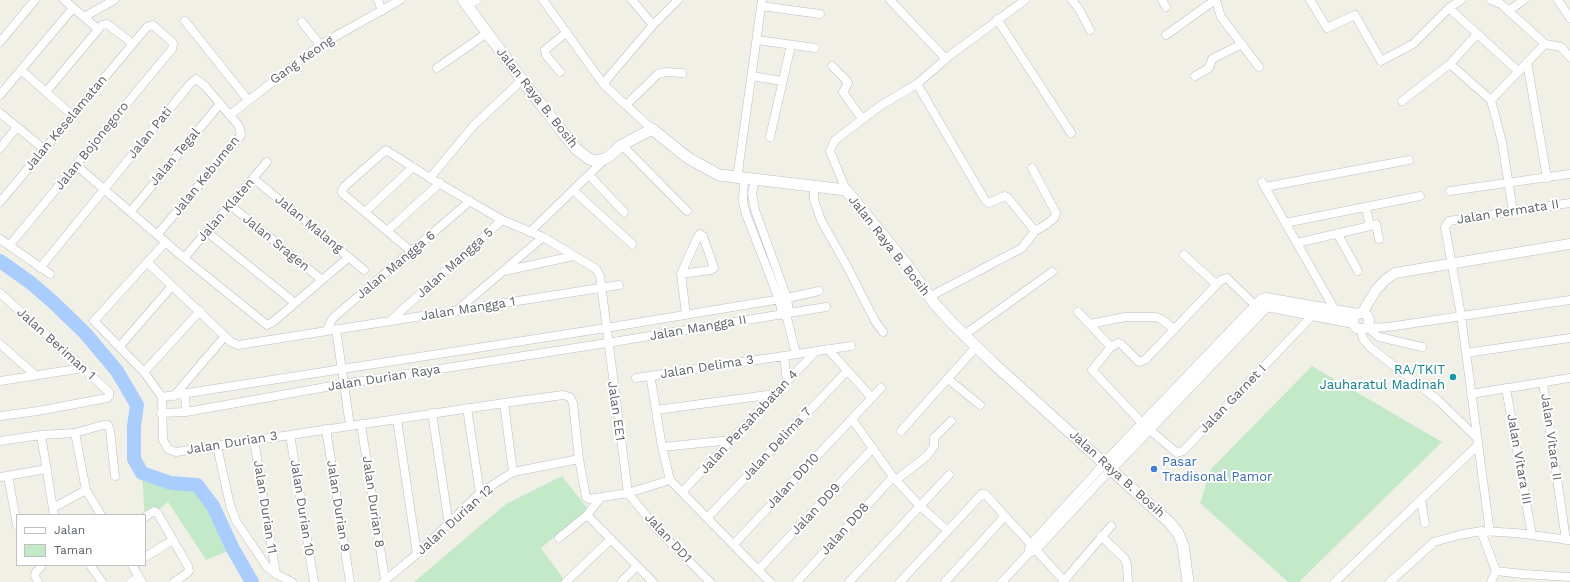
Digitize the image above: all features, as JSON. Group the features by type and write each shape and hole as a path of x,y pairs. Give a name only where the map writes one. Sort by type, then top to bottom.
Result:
{"main road":[{"name":"Jalan Raya B. Bosih","path":"465,3 575,148 589,159 596,161 607,158"},
{"name":"Jalan Raya B. Bosih","path":"652,130 683,154 706,169 719,175 745,180 846,190 907,265 929,296 964,335 1170,523 1178,533 1185,553 1188,582"},
{"path":"607,158 622,145 652,130"}],"street":[{"path":"0,42 35,0"},
{"path":"64,0 98,29"},
{"path":"84,17 114,0"},
{"path":"378,0 382,11"},
{"name":"Gang Keong","path":"234,112 320,45 400,0"},
{"path":"465,3 477,0"},
{"path":"543,0 604,85 627,104 652,130"},
{"path":"632,0 653,26"},
{"path":"604,85 607,78 678,0"},
{"path":"890,0 946,59"},
{"path":"846,190 830,151 834,140 880,106 917,84 997,19 1012,3 1026,0"},
{"path":"1072,0 1079,9 1090,30"},
{"path":"1166,35 1216,0 1221,17 1259,67"},
{"path":"1310,0 1327,28 1355,15 1381,61 1413,44 1449,8 1462,0"},
{"path":"1491,0 1501,4 1545,44 1561,47 1570,58"},
{"path":"1558,0 1570,18"},
{"path":"1508,11 1521,1"},
{"path":"796,354 783,299 746,214 743,202 752,76 762,2 820,14"},
{"path":"0,95 73,8"},
{"path":"1449,8 1518,71"},
{"path":"997,19 1071,133"},
{"path":"185,21 248,100"},
{"path":"302,22 320,45"},
{"path":"46,92 102,25 107,24 132,43"},
{"name":"Jalan Keselamatan","path":"0,202 147,27 152,25 174,43 174,46"},
{"path":"560,72 546,55 545,50 567,32"},
{"path":"437,68 487,33"},
{"path":"1402,101 1450,64 1477,34"},
{"path":"758,40 815,48"},
{"path":"1195,76 1209,68 1212,60 1242,44"},
{"path":"1491,100 1545,44"},
{"path":"770,137 791,45"},
{"name":"Jalan Bojonegoro","path":"9,246 77,166 174,46"},
{"path":"1527,62 1547,178"},
{"path":"1450,64 1491,100 1497,117 1510,184 1513,211"},
{"path":"832,66 847,81 848,84 844,92 862,119"},
{"path":"21,70 72,115"},
{"path":"627,104 658,74 666,72 682,73"},
{"path":"752,76 782,81"},
{"name":"Jalan Pati","path":"40,268 190,84 196,79 220,104"},
{"path":"430,178 474,125 522,80"},
{"path":"917,84 985,200 989,202 1005,196 1035,231"},
{"path":"220,104 234,112"},
{"name":"Jalan Tegal","path":"131,211 220,104"},
{"name":"Jalan Kebumen","path":"157,235 241,135 234,112"},
{"path":"0,113 44,149"},
{"path":"0,148 17,127"},
{"path":"622,145 687,211"},
{"name":"Jalan EE1","path":"365,212 342,193 342,190 386,150 430,178 502,220 543,237 596,269 600,276 607,344 628,493"},
{"path":"530,232 607,158"},
{"path":"1335,310 1263,185 1409,160"},
{"name":"Jalan Klaten","path":"184,258 267,162"},
{"path":"77,166 184,258 267,325 349,257"},
{"path":"412,252 365,212 413,167"},
{"path":"929,296 1022,248 1035,231 1051,221 1056,213 1032,168"},
{"path":"1450,191 1487,185 1510,184 1570,174"},
{"path":"589,175 624,212"},
{"name":"Jalan Malang","path":"253,178 364,270"},
{"path":"387,231 440,183"},
{"path":"814,186 814,200 821,220 875,321 883,332"},
{"path":"573,190 632,244"},
{"path":"1285,223 1420,196"},
{"name":"Jalan Mangga 6","path":"326,331 333,318 470,201"},
{"name":"Jalan Permata II","path":"1452,266 1445,228 1449,221 1570,203"},
{"name":"Jalan Sragen","path":"230,205 322,280"},
{"path":"1366,208 1370,226"},
{"name":"Jalan Mangga 5","path":"390,321 502,220"},
{"path":"1297,242 1376,224 1379,239"},
{"path":"207,232 295,303"},
{"path":"681,274 711,270 714,268 703,236 700,234 681,274 686,314"},
{"path":"1337,234 1358,271"},
{"path":"455,312 543,237"},
{"path":"0,239 50,274"},
{"path":"1526,254 1570,244"},
{"path":"162,246 94,321 144,372 162,397"},
{"path":"1478,442 1438,400 1371,348 1363,339 1362,322 1380,294 1388,284 1397,278 1452,266 1526,254 1570,249"},
{"path":"1184,255 1216,284"},
{"path":"504,271 574,256"},
{"name":"Jalan Mangga 1","path":"147,262 231,342 238,345 619,285"},
{"path":"1452,266 1461,315 1489,526"},
{"path":"964,335 1052,272"},
{"path":"1078,312 1111,347 1118,343 1121,344 1139,362 1142,362 1221,280 1227,278 1258,308"},
{"path":"120,346 172,286"},
{"name":"Jalan Mangga II","path":"606,328 783,299 819,291"},
{"name":"Jalan Beriman 1","path":"0,293 109,392 109,396 107,398 38,411 0,416"},
{"path":"1002,582 1266,298 1335,310 1362,322 1379,337 1422,347"},
{"path":"1258,308 1267,306 1312,315 1362,322 1461,315 1570,300"},
{"name":"Jalan Mangga II","path":"607,344 826,307"},
{"path":"144,372 200,311"},
{"name":"Jalan Garnet I","path":"1111,347 1092,370 1146,426 1174,452 1177,453 1184,451 1312,315"},
{"path":"1090,324 1125,317 1156,317 1174,329"},
{"name":"Jalan Durian Raya","path":"162,397 606,328"},
{"path":"336,329 350,426"},
{"path":"174,396 225,336"},
{"path":"1466,354 1570,338"},
{"path":"0,344 35,375"},
{"name":"Jalan Durian Raya","path":"161,413 186,412 343,384 607,344"},
{"name":"Jalan Delima 3","path":"670,480 662,447 651,380 653,376 851,346"},
{"path":"901,431 976,347"},
{"path":"828,349 846,371 871,397"},
{"name":"Jalan Persahabatan 4","path":"682,492 816,351"},
{"path":"784,356 787,381"},
{"path":"0,380 83,368"},
{"name":"Jalan Delima 7","path":"708,517 846,371"},
{"path":"636,378 653,376"},
{"path":"1471,394 1570,378"},
{"path":"948,379 980,405"},
{"name":"Jalan Vitara II","path":"1543,383 1568,540"},
{"name":"Jalan DD10","path":"734,544 881,388"},
{"name":"Jalan Vitara III","path":"1506,388 1531,530"},
{"path":"185,394 186,412"},
{"path":"656,410 775,394"},
{"name":"Jalan Durian 3","path":"162,397 161,413 163,440 168,449 176,452 504,402 563,395 570,397 573,403 579,459"},
{"path":"504,402 513,472"},
{"path":"467,408 480,493"},
{"path":"432,413 449,525"},
{"path":"397,419 418,554"},
{"path":"852,419 894,479 920,506 947,530"},
{"name":"Jalan DD8","path":"797,582 894,479 927,456 934,446 934,438 951,421"},
{"name":"Jalan Durian 8","path":"361,424 384,581"},
{"path":"0,441 41,438 108,425 110,430 115,476"},
{"name":"Jalan Durian 9","path":"326,429 350,582"},
{"path":"75,432 86,490 100,514"},
{"name":"Jalan Durian 10","path":"290,435 314,582"},
{"path":"41,438 53,511 86,490"},
{"name":"Jalan Durian 11","path":"254,440 276,574"},
{"path":"662,447 732,440"},
{"path":"1335,582 1421,500 1478,442"},
{"path":"217,446 230,505 236,521 267,567 276,574 292,582"},
{"name":"Jalan DD9","path":"758,570 873,448"},
{"path":"579,459 585,494 589,499 628,493 670,480 708,517 770,582"},
{"name":"Jalan Durian 12","path":"384,581 418,554 480,493 513,472 579,459"},
{"path":"16,521 4,477 46,469"},
{"path":"850,582 949,475"},
{"name":"Jalan DD1","path":"628,493 657,529 710,582"},
{"path":"900,582 982,494 986,495 1031,550 1064,582 1100,536 1111,526"},
{"path":"559,538 587,515 601,497"},
{"path":"1421,500 1426,523"},
{"path":"146,516 154,511 158,514 174,540 189,571 178,581"},
{"path":"587,515 653,582"},
{"path":"945,582 1004,517"},
{"path":"1390,582 1434,542 1482,531 1532,534 1568,540"},
{"path":"1482,531 1496,570 1491,582"},
{"path":"1100,536 1125,559 1127,565 1128,582"},
{"path":"566,582 611,539"},
{"path":"146,556 174,540"},
{"path":"38,582 35,576 36,572 43,566"},
{"path":"91,566 102,582"},
{"path":"131,582 141,579 133,566"},
{"path":"621,582 637,566"},
{"path":"1496,570 1524,578 1570,577"}],"green space":[{"path":"1312,366 1442,442 1299,582 1288,582 1200,503 1211,469"},
{"path":"142,473 171,483 197,485 213,506 233,549 206,560 168,502 146,520 146,514 145,514"},
{"path":"562,476 588,509 541,548 566,582 414,582 506,504"}],"waterway":[{"path":"0,261 31,283 53,302 85,333 117,371 137,405 134,426 134,459 142,473 171,483 197,485 213,506 233,549 252,582"}],"place":[{"name":"RA/TKIT Jauharatul Madinah","path":"1453,377"},
{"name":"Pasar Tradisonal Pamor","path":"1154,469"}]}
